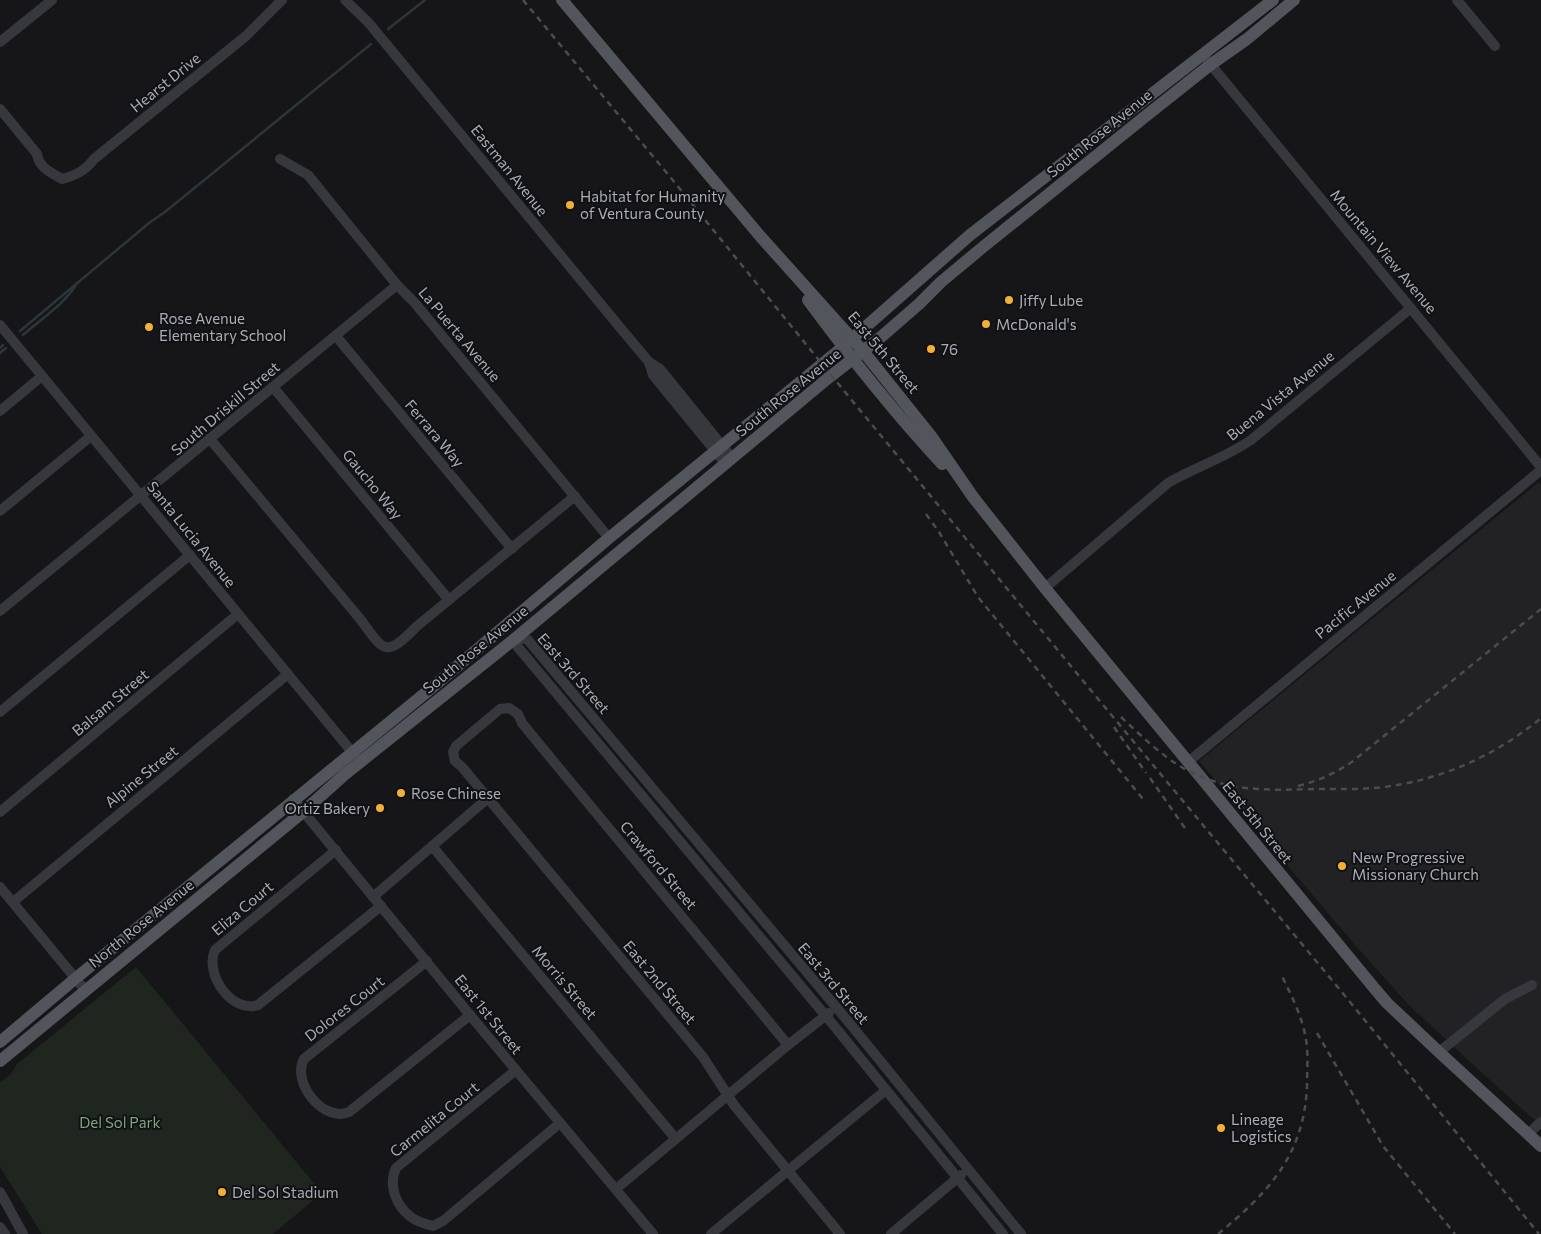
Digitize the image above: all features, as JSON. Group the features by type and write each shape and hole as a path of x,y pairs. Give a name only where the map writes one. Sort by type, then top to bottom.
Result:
{"main road":[{"name":"East 5th Street","path":"562,0 858,355 931,436 973,497 1045,588 1375,989 1387,1003 1541,1146"},
{"name":"South Rose Avenue","path":"304,812 360,762 517,637 919,304 940,282 1206,60 1273,0"},
{"name":"South Rose Avenue","path":"293,799 428,691 609,538 848,342 970,235 1051,172 1206,60 1247,39 1294,0"},
{"path":"989,241 991,232 1035,196 1051,172"},
{"path":"382,745 383,735 426,700 428,691"},
{"name":"North Rose Avenue","path":"0,1042 293,799"},
{"name":"North Rose Avenue","path":"0,1061 304,812"}],"street":[{"path":"0,42 52,0"},
{"name":"Hearst Drive","path":"0,109 37,154 46,169 62,179 74,176 85,170 100,154 246,36 282,0"},
{"name":"Eastman Avenue","path":"345,0 374,29 649,362 660,369 729,461"},
{"path":"1458,0 1495,46"},
{"name":"Mountain View Avenue","path":"1206,60 1541,468"},
{"name":"La Puerta Avenue","path":"280,159 308,175 397,285 441,334 609,538"},
{"name":"South Driskill Street","path":"0,611 397,285"},
{"name":"Buena Vista Avenue","path":"1045,588 1168,484 1184,474 1235,451 1251,440 1411,308"},
{"name":"Santa Lucia Avenue","path":"0,325 360,762"},
{"name":"Ferrara Way","path":"336,336 512,549"},
{"path":"0,411 42,376"},
{"name":"Gaucho Way","path":"273,387 449,600"},
{"path":"0,512 91,436"},
{"path":"210,439 361,620 374,640 378,644 389,647 400,643 416,627 575,496"},
{"name":"Pacific Avenue","path":"1188,762 1541,468"},
{"path":"0,712 190,555"},
{"name":"Balsam Street","path":"0,812 238,614"},
{"path":"507,625 517,637"},
{"name":"East 3rd Street","path":"1003,1234 825,1016 517,646 517,637 528,640 919,1108 1021,1234"},
{"name":"Alpine Street","path":"13,902 288,674"},
{"name":"East 2nd Street","path":"506,707 494,713 461,741 453,752 455,760 703,1057 734,1105 840,1234"},
{"name":"Crawford Street","path":"506,707 518,714 522,723 788,1045"},
{"path":"373,897 488,798"},
{"name":"East 1st Street","path":"293,799 653,1234"},
{"name":"Morris Street","path":"432,846 675,1138"},
{"name":"Eliza Court","path":"336,850 215,950 212,960 213,969 219,985 225,993 232,999 248,1006 258,1005 382,906"},
{"path":"0,887 85,990"},
{"name":"Dolores Court","path":"426,961 304,1059 300,1069 310,1096 334,1114 339,1115 349,1112 470,1015"},
{"path":"1439,1052 1505,999 1532,985"},
{"path":"616,1189 728,1094 836,1008"},
{"name":"Carmelita Court","path":"516,1070 396,1168 392,1176 392,1186 397,1201 410,1217 436,1230 443,1221 560,1123"},
{"path":"711,1234 886,1090"},
{"path":"908,1117 919,1108"},
{"path":"1528,1134 1541,1122"},
{"path":"890,1234 968,1169"},
{"path":"0,1192 23,1234"},
{"path":"0,1227 5,1234"}],"shaded area":[{"path":"1539,482 1541,485 1541,1126 1408,1004 1356,946 1199,761"}],"green space":[{"name":"Del Sol Park","path":"136,967 322,1193 273,1234 42,1234 0,1167 0,1082 10,1075 17,1064"}],"waterway":[{"path":"388,29 425,0"},
{"path":"20,331 149,223 371,44"},
{"path":"23,335 58,305 76,285"},
{"path":"0,348 3,345"},
{"path":"0,353 6,348"}],"railway":[{"path":"523,0 1341,991 1539,1234"},
{"path":"926,514 978,597 1143,799"},
{"path":"1298,786 1327,776 1353,761 1541,609"},
{"path":"1121,717 1167,757 1199,776 1228,785 1256,789 1285,790 1372,788 1432,777 1490,753 1525,731 1541,718"},
{"path":"1114,727 1146,773"},
{"path":"1150,778 1187,831"},
{"path":"1218,1234 1268,1187 1291,1152 1299,1132 1307,1086 1306,1038 1301,1020 1282,976"},
{"path":"1317,1033 1383,1146 1455,1234"}],"place":[{"name":"Habitat for Humanity of Ventura County","path":"570,205"},
{"name":"Jiffy Lube","path":"1009,300"},
{"name":"McDonald's","path":"986,324"},
{"name":"Rose Avenue Elementary School","path":"149,327"},
{"name":"76","path":"931,349"},
{"name":"Rose Chinese","path":"401,793"},
{"name":"Ortiz Bakery","path":"380,808"},
{"name":"New Progressive Missionary Church","path":"1342,866"},
{"name":"Lineage Logistics","path":"1221,1128"},
{"name":"Del Sol Stadium","path":"222,1192"}]}
